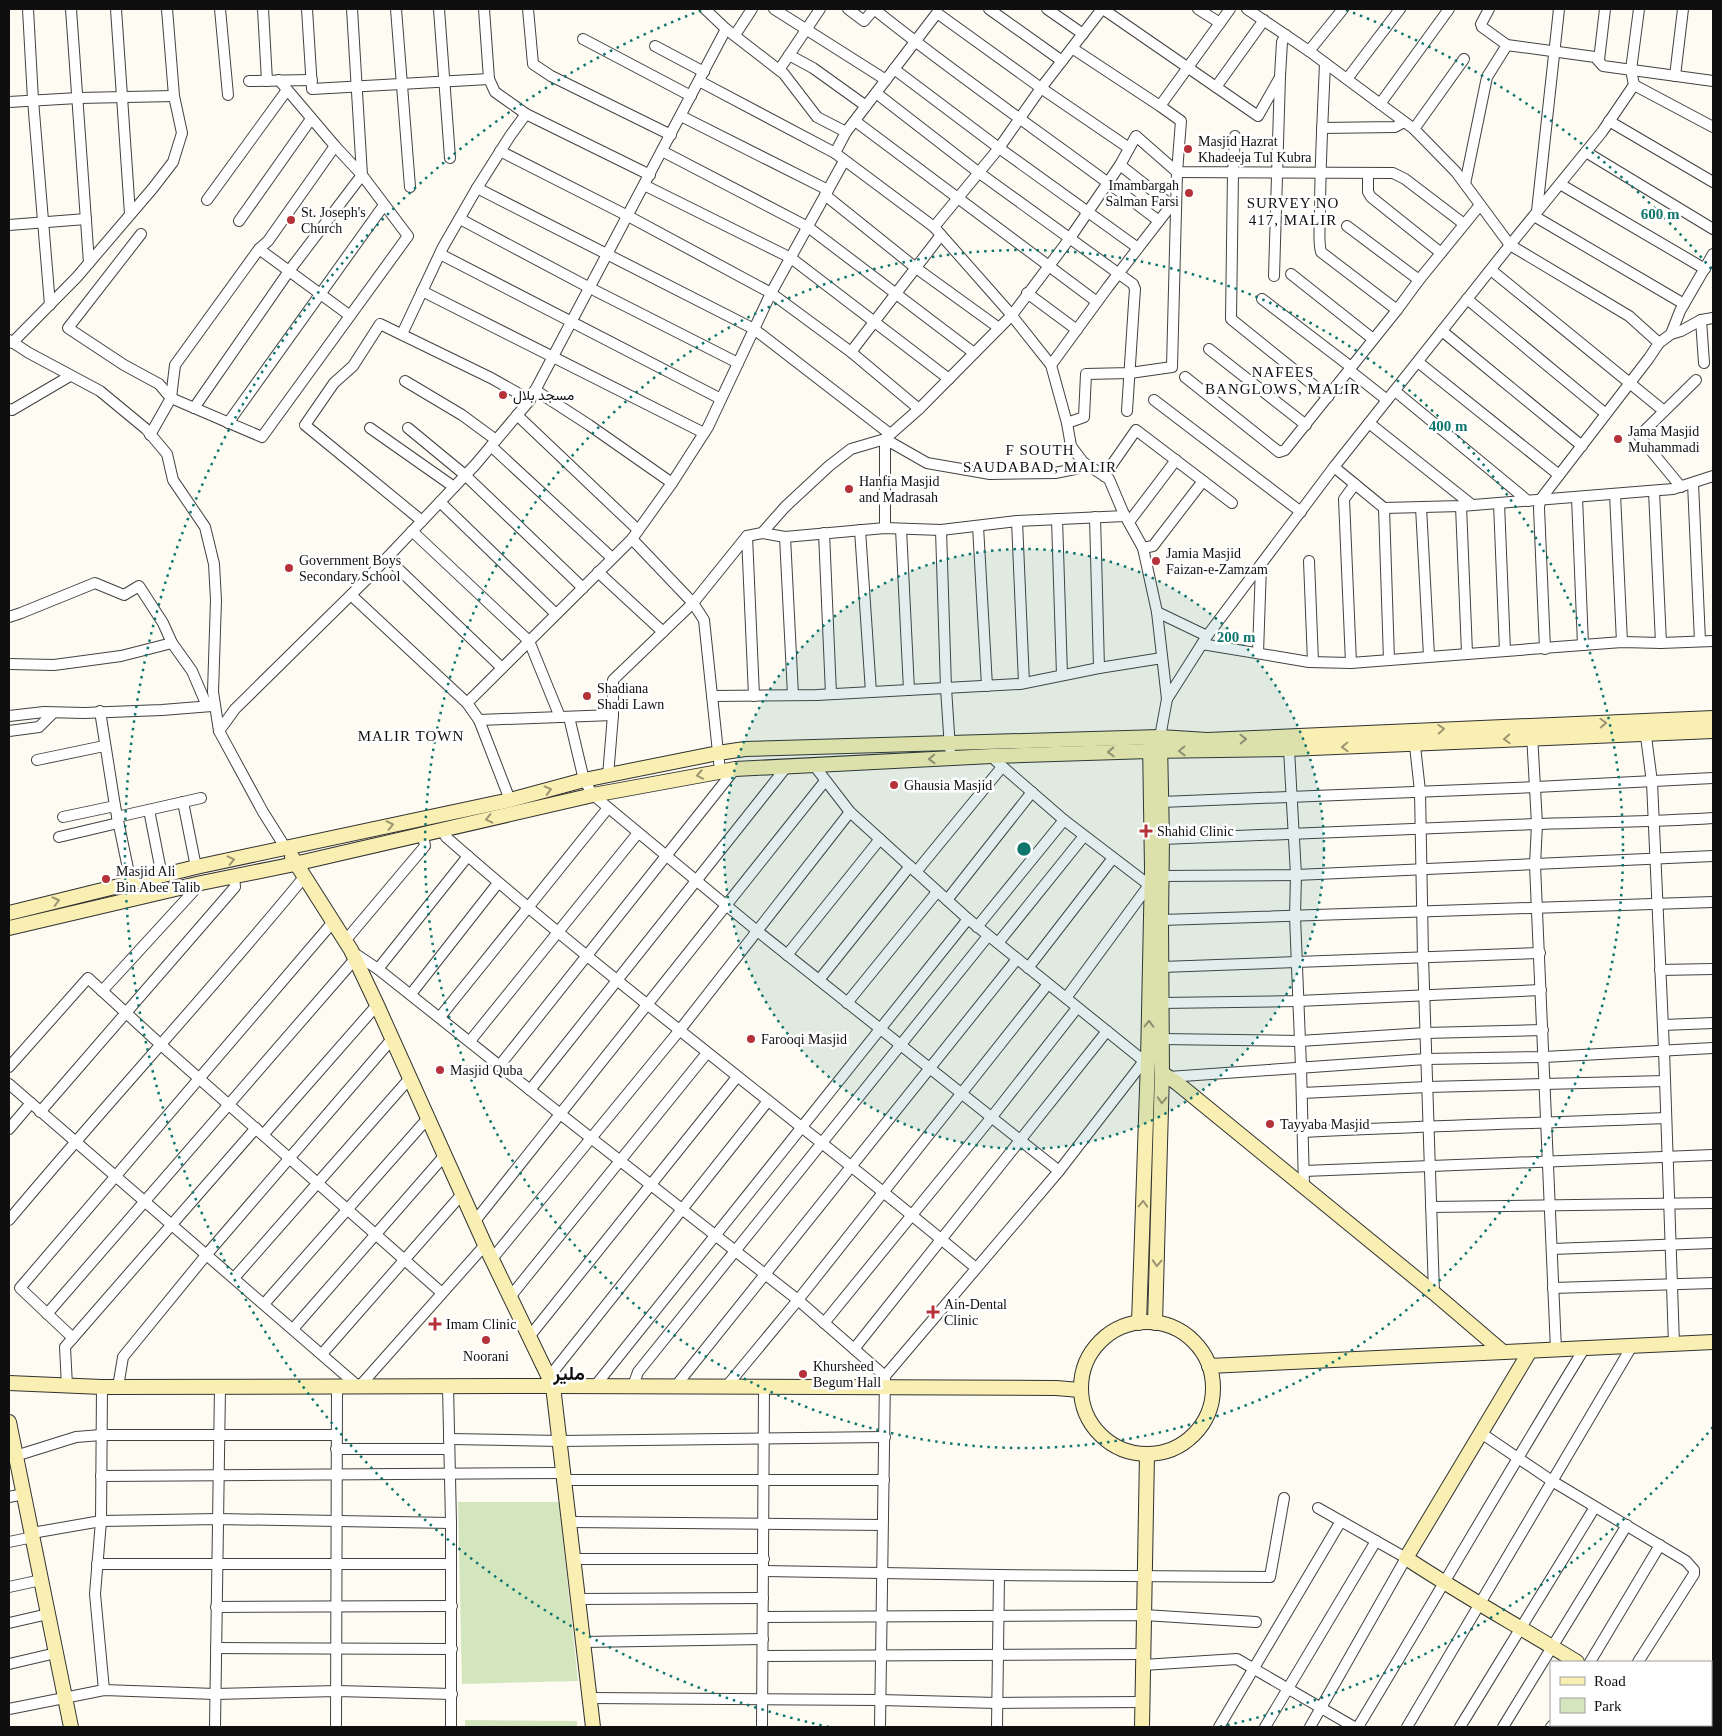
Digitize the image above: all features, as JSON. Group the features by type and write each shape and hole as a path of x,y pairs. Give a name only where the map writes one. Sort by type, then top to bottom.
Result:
{"street":[{"path":"28,9 42,222 50,305"},
{"path":"71,9 89,263"},
{"path":"116,9 130,214"},
{"path":"167,9 174,96 182,132 173,162 89,263 50,305 11,341 29,354 100,392 146,429 167,454 173,480 205,527 214,564 216,600 214,692 211,706"},
{"path":"220,9 228,95"},
{"path":"263,9 267,81"},
{"path":"307,9 312,89 488,79"},
{"path":"194,408 289,271 362,175 352,9"},
{"path":"396,9 410,187"},
{"path":"439,9 450,158"},
{"path":"484,9 488,79 494,92 526,114 650,175"},
{"path":"528,9 533,64 551,76 671,135"},
{"path":"705,9 730,32 784,74 818,117 846,132"},
{"path":"219,731 235,709 351,595 440,502 530,400 701,76 730,32 752,9"},
{"path":"774,9 886,80"},
{"path":"779,70 820,9"},
{"path":"848,9 864,20 874,9 915,42 1159,221"},
{"path":"989,9 1062,61"},
{"path":"1047,9 1083,34"},
{"path":"851,352 916,268 957,198 999,148 1041,88 1103,9 1258,116 1280,76"},
{"path":"1198,9 1220,23"},
{"path":"1160,106 1230,9"},
{"path":"1247,9 1309,51 1414,129 1456,172 1510,245 1628,316 1658,342"},
{"path":"1309,51 1343,9"},
{"path":"1347,79 1400,9"},
{"path":"1380,104 1449,9"},
{"path":"1489,9 1481,24 1482,27 1508,44 1595,57 1603,66 1713,81"},
{"path":"1536,214 1560,9"},
{"path":"1599,60 1605,9"},
{"path":"1155,1323 1157,1066 1151,885 1155,744 1167,699 1205,640 1334,467 1610,122 1634,85 1631,70 1639,9"},
{"path":"1674,76 1683,9"},
{"path":"835,153 846,132 937,13 1041,88 1130,148"},
{"path":"1216,87 1264,20"},
{"path":"1274,276 1280,76 1282,42 1286,35"},
{"path":"583,38 691,96"},
{"path":"1465,184 1487,77 1508,44"},
{"path":"655,46 701,76 835,153 937,231 1012,315 1051,365 1067,423 1071,446 1083,462 1109,479 1142,548 1157,612 1167,699"},
{"path":"1067,423 1084,417 1086,374 1130,373 1172,367 1174,202 1181,121 1072,48"},
{"path":"789,55 813,68 866,106"},
{"path":"1414,129 1464,59"},
{"path":"1325,63 1320,173 1320,252 1397,310"},
{"path":"894,69 999,148 1138,248"},
{"path":"141,234 68,328 124,365 159,384 171,398 262,437 408,236 362,175 311,119 280,80"},
{"path":"249,81 312,80"},
{"path":"1634,85 1713,127"},
{"path":"207,200 287,90"},
{"path":"876,93 978,172 1133,284 1135,288 1127,411"},
{"path":"9,102 174,96"},
{"path":"402,334 440,254 477,188 526,114"},
{"path":"680,116 827,193 916,268 999,328"},
{"path":"239,221 311,119"},
{"path":"855,121 1097,302"},
{"path":"1322,128 1395,127 1404,122"},
{"path":"1610,122 1713,182"},
{"path":"762,533 785,507 829,466 852,449 888,437 920,409 1012,315 1070,238 1120,165 1136,136 1177,172 1393,173 1406,179 1464,224"},
{"path":"1236,136 1233,172 1231,320 1328,397"},
{"path":"150,435 171,398 176,365 259,249 268,241 335,146"},
{"path":"500,151 628,216 772,293 851,352 920,409"},
{"path":"662,151 808,227 974,353"},
{"path":"1586,152 1713,229"},
{"path":"467,703 635,534 672,483 704,433 772,293 844,161"},
{"path":"1120,165 1174,202"},
{"path":"1368,173 1368,192 1371,197 1441,253"},
{"path":"1560,184 1705,268"},
{"path":"644,185 791,258 949,379"},
{"path":"477,188 754,329 888,437 927,463 990,474 1055,473 1090,466"},
{"path":"1051,365 1174,202"},
{"path":"228,423 384,205"},
{"path":"1185,377 1279,452 1285,450 1480,205"},
{"path":"1536,214 1684,304"},
{"path":"9,225 86,219"},
{"path":"460,219 738,363"},
{"path":"1347,226 1419,280"},
{"path":"259,249 319,295 349,315"},
{"path":"440,254 721,399"},
{"path":"1671,334 1684,304 1713,254"},
{"path":"1490,270 1664,411"},
{"path":"1291,274 1373,340"},
{"path":"422,291 704,433"},
{"path":"1027,293 1077,330"},
{"path":"1262,299 1350,368 1387,400"},
{"path":"1467,299 1606,414"},
{"path":"1544,649 1540,500 1630,383 1658,342 1701,320 1713,318"},
{"path":"1701,320 1704,363"},
{"path":"422,521 305,425 334,383 353,366 380,324 491,378 530,400"},
{"path":"1442,331 1582,446"},
{"path":"1209,348 1306,425"},
{"path":"1418,362 1559,475"},
{"path":"9,409 12,410 70,376"},
{"path":"1681,487 1638,436 1696,380"},
{"path":"405,381 462,415 612,558"},
{"path":"535,390 672,483"},
{"path":"1395,390 1528,501"},
{"path":"1154,400 1301,512"},
{"path":"517,415 635,534 693,603 704,620 720,771"},
{"path":"1369,423 1466,506 1467,653"},
{"path":"370,428 454,487"},
{"path":"408,428 465,475 583,588"},
{"path":"1104,476 1136,430 1232,503"},
{"path":"885,528 888,437"},
{"path":"1127,519 1176,460"},
{"path":"1334,467 1384,508 1466,506 1654,491 1681,487 1713,476"},
{"path":"1142,548 1154,546 1204,481"},
{"path":"1693,483 1700,641"},
{"path":"1351,663 1344,499 1355,484"},
{"path":"1654,491 1660,643"},
{"path":"1615,494 1622,642"},
{"path":"1577,497 1584,645"},
{"path":"440,502 556,614"},
{"path":"1499,503 1505,651"},
{"path":"1421,507 1429,656"},
{"path":"1384,508 1389,660"},
{"path":"608,776 614,715 613,680 693,603 747,536 762,533 785,537 885,528 941,530 1017,521 1095,517 1127,519"},
{"path":"1095,517 1100,668"},
{"path":"1057,519 1062,676"},
{"path":"1017,521 1024,683"},
{"path":"978,526 987,686"},
{"path":"901,529 909,690"},
{"path":"860,530 870,692"},
{"path":"941,530 946,688 951,759"},
{"path":"412,531 529,641 564,717 584,780 593,796 787,955 1059,1171"},
{"path":"824,533 831,694"},
{"path":"747,536 754,696"},
{"path":"785,537 793,695"},
{"path":"387,558 502,668"},
{"path":"1309,561 1313,662"},
{"path":"1258,653 1261,566"},
{"path":"598,572 663,632"},
{"path":"9,617 95,583 124,595 139,586 163,623 172,643 192,671 211,706 219,731 263,812 350,950 377,1004 485,1245 551,1382 560,1442 593,1727"},
{"path":"351,595 467,703 479,720 510,800"},
{"path":"1157,612 1205,640 1258,653 1313,662 1351,663 1622,642 1713,641"},
{"path":"9,664 54,664 112,657 172,643"},
{"path":"712,696 831,694 1024,683 1162,658"},
{"path":"9,716 53,712 84,713 211,706"},
{"path":"100,711 114,806 130,883"},
{"path":"9,730 39,728 53,712"},
{"path":"479,720 614,715"},
{"path":"1645,727 1713,718"},
{"path":"1645,727 1652,782 1656,858 1674,1344"},
{"path":"9,928 201,883 593,796 734,769 788,765 951,759 1208,740 1414,737 1645,727 1713,731"},
{"path":"1532,731 1536,788 1536,865 1556,1350"},
{"path":"23,925 14,912 196,868 510,800 584,780 718,752 745,749 950,742 1155,744 1289,749 1414,737"},
{"path":"1414,737 1420,791 1422,957 1434,1294"},
{"path":"1139,1323 1157,1066 1161,1039 1162,839 1161,802 1155,744"},
{"path":"37,760 104,746"},
{"path":"1289,749 1296,875 1295,916 1302,1067 1304,1187"},
{"path":"992,756 1002,767 1064,820 1151,885"},
{"path":"813,764 850,812 977,927 1077,1008 1157,1066 1503,1352"},
{"path":"530,1090 788,765"},
{"path":"819,980 1002,767"},
{"path":"500,1065 734,769"},
{"path":"1161,802 1536,788 1713,778"},
{"path":"475,1221 825,781"},
{"path":"946,900 1032,792"},
{"path":"59,837 149,810 200,798"},
{"path":"183,802 196,868"},
{"path":"63,817 114,806"},
{"path":"440,1017 608,808"},
{"path":"149,810 162,876"},
{"path":"492,1259 679,1031 850,812"},
{"path":"1162,839 1537,824 1653,822 1713,818"},
{"path":"977,927 1064,820"},
{"path":"442,830 446,838 586,956 801,1126 976,1268"},
{"path":"470,1041 638,833"},
{"path":"47,1314 228,1104 350,950 425,846 423,835"},
{"path":"998,943 1084,836"},
{"path":"787,955 880,839"},
{"path":"378,969 468,856"},
{"path":"1162,876 1296,875 1713,856"},
{"path":"1028,968 1114,858"},
{"path":"40,1112 235,887 234,876"},
{"path":"9,1220 74,1142 268,921 305,876"},
{"path":"411,994 498,882"},
{"path":"102,991 201,883"},
{"path":"1066,998 1151,885"},
{"path":"847,1003 938,892"},
{"path":"1161,920 1713,902"},
{"path":"595,1386 879,1028 968,919"},
{"path":"73,1338 20,1288 333,922"},
{"path":"633,1386 638,1372 988,936"},
{"path":"350,950 411,994 559,1113 798,1300 854,1349 886,1381"},
{"path":"1162,967 1540,953"},
{"path":"676,1386 1017,958"},
{"path":"1660,970 1713,968"},
{"path":"9,1067 88,978 442,1293"},
{"path":"726,1387 798,1300 1048,984"},
{"path":"1161,1003 1298,1001 1541,990"},
{"path":"67,1386 65,1347 172,1224 377,1004"},
{"path":"824,1323 991,1118 1077,1008"},
{"path":"1663,1025 1713,1023"},
{"path":"1161,1039 1300,1040 1425,1033 1543,1030"},
{"path":"854,1349 1107,1031"},
{"path":"118,1387 123,1357 207,1254 392,1039"},
{"path":"880,1727 882,1525 886,1381 976,1268 1059,1171 1157,1066 1302,1067 1426,1059 1544,1056 1713,1048"},
{"path":"510,1297 707,1053"},
{"path":"529,1337 737,1077"},
{"path":"234,1278 410,1078"},
{"path":"1302,1093 1426,1087 1665,1082"},
{"path":"9,1084 359,1387"},
{"path":"551,1382 682,1209 768,1101"},
{"path":"9,1128 31,1104"},
{"path":"264,1304 428,1118"},
{"path":"1303,1132 1666,1118"},
{"path":"293,1329 445,1155"},
{"path":"1304,1171 1713,1155"},
{"path":"322,1354 462,1194"},
{"path":"1431,1207 1713,1203"},
{"path":"1552,1248 1713,1243"},
{"path":"359,1387 485,1245"},
{"path":"1554,1288 1713,1283"},
{"path":"1132,1323 1139,1323 1155,1323 1169,1326 1186,1335 1200,1349 1209,1366 1213,1386 1210,1407 1202,1426 1187,1441 1169,1451 1147,1455 1128,1452 1109,1443 1094,1429 1084,1410 1080,1390 1082,1372 1089,1355 1100,1340 1115,1330 1132,1323"},
{"path":"1209,1366 1713,1342"},
{"path":"1407,1727 1632,1346"},
{"path":"763,1656 998,1655 1143,1660 1237,1659 1356,1727 1584,1349"},
{"path":"1310,1727 1406,1558 1530,1351"},
{"path":"9,1383 102,1387 359,1387 551,1382 595,1386 764,1387 886,1381 1080,1390"},
{"path":"448,1386 452,1564 451,1727"},
{"path":"102,1387 101,1522 95,1594 104,1690"},
{"path":"215,1727 220,1387"},
{"path":"336,1727 337,1387"},
{"path":"762,1727 764,1387"},
{"path":"9,1422 12,1457 24,1494 71,1727"},
{"path":"1481,1433 1552,1481 1686,1561 1694,1570 1694,1574 1639,1661"},
{"path":"12,1457 76,1437 101,1435 336,1435"},
{"path":"336,1449 448,1444 885,1437"},
{"path":"1142,1727 1147,1455"},
{"path":"101,1476 450,1474 764,1480 884,1480"},
{"path":"9,1497 24,1494"},
{"path":"764,1571 882,1574 1270,1576 1284,1498"},
{"path":"1460,1727 1595,1507"},
{"path":"1318,1508 1406,1558 1444,1584 1480,1603 1575,1661"},
{"path":"9,1542 32,1535 101,1522 218,1519 451,1523"},
{"path":"1219,1727 1341,1521"},
{"path":"569,1522 882,1525"},
{"path":"1503,1727 1627,1526"},
{"path":"1265,1727 1376,1541"},
{"path":"1591,1661 1660,1545"},
{"path":"573,1559 764,1559"},
{"path":"97,1564 452,1564"},
{"path":"997,1727 999,1575"},
{"path":"9,1587 41,1580"},
{"path":"577,1599 763,1598"},
{"path":"216,1607 452,1606"},
{"path":"9,1623 48,1614"},
{"path":"763,1617 1144,1615 1256,1622"},
{"path":"583,1642 763,1639"},
{"path":"216,1648 452,1649"},
{"path":"9,1664 56,1653"},
{"path":"9,1709 104,1690 215,1694 337,1691 452,1694"},
{"path":"590,1698 880,1700 997,1703 1142,1702"}],"green space":[{"path":"458,1502 559,1502 578,1681 462,1684"},
{"path":"465,1720 577,1721 577,1727 465,1727"}],"place":[{"name":"Masjid Hazrat Khadeeja Tul Kubra","path":"1188,149"},
{"name":"Imambargah Salman Farsi","path":"1189,193"},
{"name":"St. Joseph's Church","path":"291,220"},
{"name":"مسجد بلال","path":"503,395"},
{"name":"Jama Masjid Muhammadi","path":"1618,439"},
{"name":"Hanfia Masjid and Madrasah","path":"849,489"},
{"name":"Jamia Masjid Faizan-e-Zamzam","path":"1156,561"},
{"name":"Government Boys Secondary School","path":"289,568"},
{"name":"Shadiana Shadi Lawn","path":"587,696"},
{"name":"Ghausia Masjid","path":"894,785"},
{"name":"Shahid Clinic","path":"1146,831"},
{"name":"Masjid Ali Bin Abee Talib","path":"106,879"},
{"name":"Farooqi Masjid","path":"751,1039"},
{"name":"Masjid Quba","path":"440,1070"},
{"name":"Tayyaba Masjid","path":"1270,1124"},
{"name":"Ain-Dental Clinic","path":"933,1312"},
{"name":"Imam Clinic","path":"435,1324"},
{"name":"Noorani","path":"486,1340"},
{"name":"Khursheed Begum Hall","path":"803,1374"}],"district":[{"name":"SURVEY NO 417, MALIR","path":"1293,212"},
{"name":"NAFEES BANGLOWS, MALIR","path":"1283,380"},
{"name":"F SOUTH SAUDABAD, MALIR","path":"1040,458"},
{"name":"MALIR TOWN","path":"411,736"},
{"name":"ملیر","path":"569,1373"}]}
